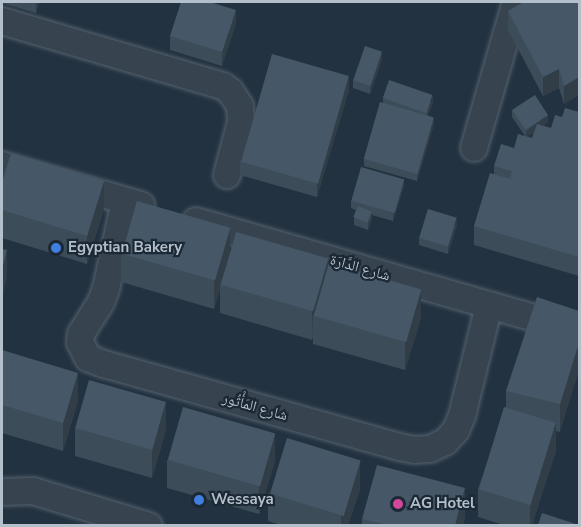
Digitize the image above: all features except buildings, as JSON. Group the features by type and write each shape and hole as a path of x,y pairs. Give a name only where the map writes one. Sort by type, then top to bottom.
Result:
{"street":[{"path":"474,148 516,2"},
{"path":"2,21 223,86 240,106 241,122 227,175"},
{"name":"شارع الدَّارَة","path":"2,165 579,332"},
{"name":"شارع المَأْثُور","path":"125,201 106,289 98,308 81,334 80,342 88,358 104,364 399,447 414,450 430,448 445,442 456,430 462,416 489,305"},
{"path":"2,492 33,491 149,525"}],"place":[{"name":"Egyptian Bakery","path":"56,248"},
{"name":"Wessaya","path":"199,500"},
{"name":"AG Hotel","path":"398,504"}]}
